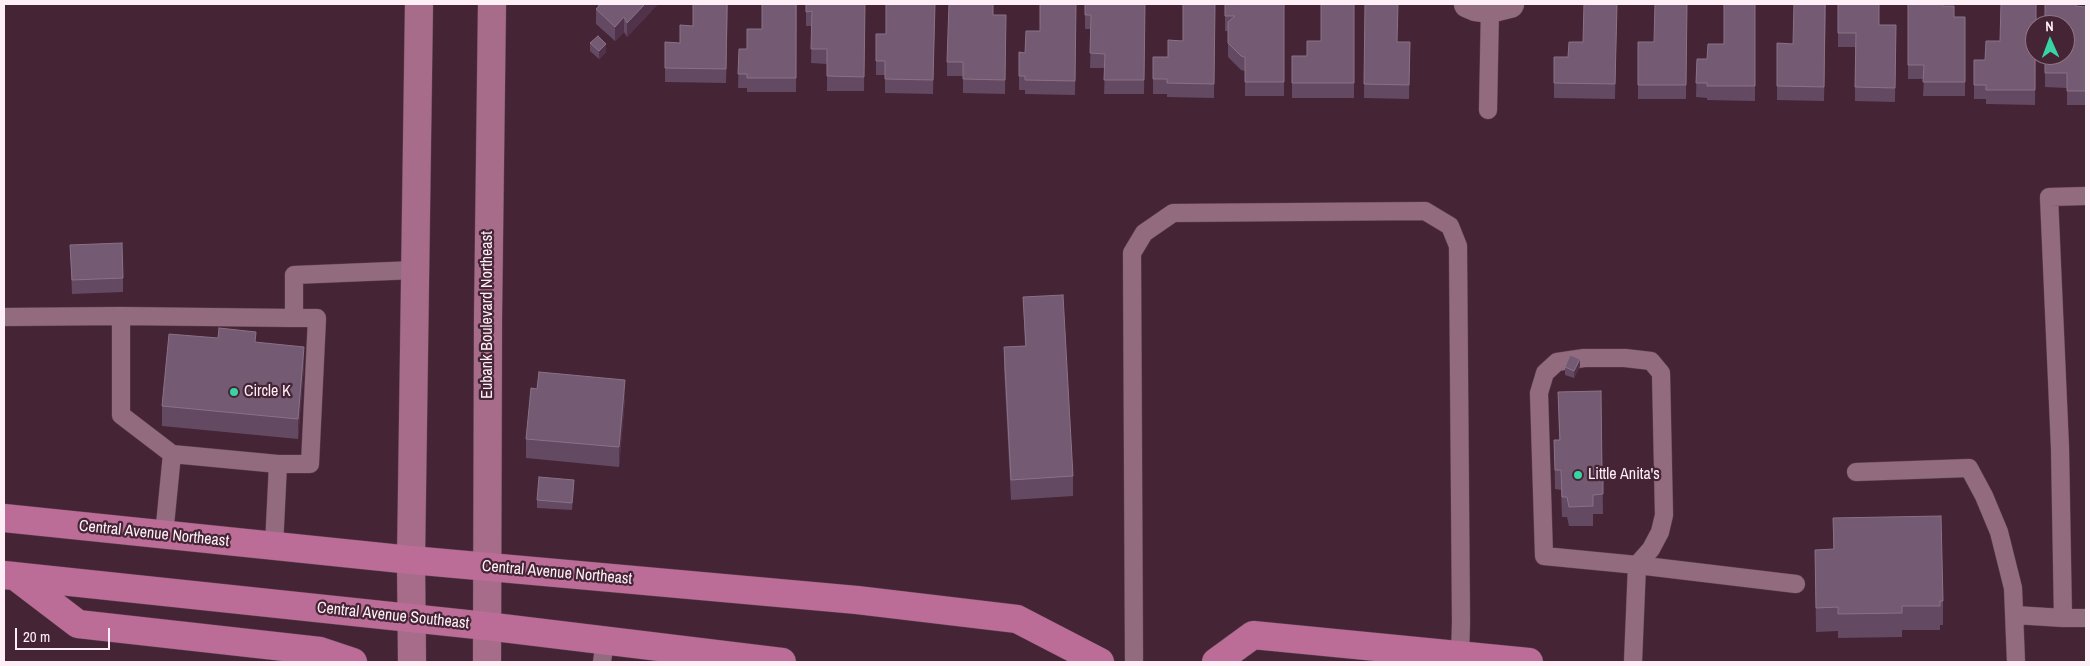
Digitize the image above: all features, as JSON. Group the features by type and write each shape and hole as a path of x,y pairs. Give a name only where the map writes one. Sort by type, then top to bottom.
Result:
{"main road":[{"path":"412,662 411,560 419,4"},
{"name":"Eubank Boulevard Northeast","path":"488,662 486,626 492,4"},
{"name":"Central Avenue Northeast","path":"4,518 411,560 856,600 1017,619 1100,662"},
{"path":"9,576 78,624 320,651 353,662"},
{"name":"Central Avenue Southeast","path":"9,576 486,626 603,651 782,662"},
{"path":"1216,662 1253,635 1529,662"}],"lane":[{"path":"1488,110 1489,6"},
{"path":"2063,618 2060,448 2049,197 2086,196"},
{"path":"1134,662 1132,253 1144,233 1173,213 1425,211 1450,226 1458,246 1460,656"},
{"path":"294,318 294,276 415,270"},
{"path":"4,317 121,316 317,318 310,464 278,464 172,454 121,415 121,316"},
{"path":"1633,662 1637,565 1651,549 1660,532 1664,515 1661,373 1651,362 1625,358 1584,358 1557,362 1545,373 1539,393 1544,556 1637,565 1796,584"},
{"path":"164,535 172,454"},
{"path":"274,546 278,464"},
{"path":"1856,472 1969,468 1984,496 1999,532 2013,588 2016,662"},
{"path":"2015,614 2086,618"}],"building":[{"path":"601,4 645,4 627,23 624,17 615,27 596,9"},
{"path":"693,4 727,4 726,69 665,68 665,42 680,43 680,25 693,26"},
{"path":"762,4 796,4 796,78 747,78 747,74 738,74 739,49 747,49 747,29 762,29"},
{"path":"806,4 865,4 864,77 827,76 827,49 811,49 812,11 806,12"},
{"path":"886,4 935,4 933,80 885,79 885,61 876,61 876,34 886,34"},
{"path":"949,4 993,4 993,15 1006,15 1005,80 963,79 963,62 947,62"},
{"path":"1040,4 1076,4 1075,81 1025,80 1025,76 1019,76 1019,52 1025,53 1026,31 1040,31"},
{"path":"1085,4 1145,4 1144,80 1104,80 1105,54 1090,53 1091,15 1085,15"},
{"path":"1183,4 1215,4 1214,84 1167,83 1167,79 1153,79 1153,57 1168,57 1168,40 1183,41"},
{"path":"1225,4 1284,4 1284,82 1245,82 1245,57 1241,56 1228,43 1228,22 1235,16 1225,16"},
{"path":"1321,4 1354,4 1354,83 1292,83 1292,56 1307,56 1307,41 1321,41"},
{"path":"1365,4 1398,4 1397,42 1410,42 1409,85 1364,84"},
{"path":"1584,4 1617,4 1615,84 1554,83 1554,57 1568,57 1569,42 1583,42"},
{"path":"1655,4 1687,4 1686,85 1638,85 1638,42 1654,42"},
{"path":"1724,4 1755,4 1755,86 1707,86 1707,83 1696,83 1697,59 1707,59 1708,44 1724,44"},
{"path":"1794,4 1825,4 1824,87 1777,86 1777,43 1793,44"},
{"path":"1838,4 1879,4 1879,25 1896,25 1895,88 1855,87 1856,33 1838,33"},
{"path":"1908,4 1954,6 1954,17 1965,17 1965,82 1923,82 1924,65 1908,65"},
{"path":"2001,4 2036,4 2036,15 2025,15 2025,65 2035,65 2035,90 1986,90 1986,85 1974,85 1974,60 1985,60 1986,41 2000,41"},
{"path":"2045,4 2076,4 2076,6 2086,7 2086,91 2067,91 2067,73 2045,73 2045,65 2075,65 2075,15 2045,15"},
{"path":"598,36 606,44 599,51 590,43"},
{"path":"122,243 123,278 72,280 70,245"},
{"path":"1063,295 1073,476 1011,480 1004,347 1026,346 1023,297"},
{"path":"219,328 256,332 255,342 304,347 298,419 162,406 169,334 218,338"},
{"path":"1570,355 1580,359 1574,371 1565,367"},
{"path":"539,372 625,380 619,447 526,439 531,388 537,389"},
{"name":"Little Anita's","path":"1601,391 1602,474 1597,474 1597,479 1603,479 1603,494 1593,495 1593,506 1569,507 1567,497 1562,497 1561,470 1555,470 1554,440 1560,440 1558,392"},
{"path":"539,477 574,480 572,503 537,500"},
{"path":"1941,516 1943,601 1940,601 1940,606 1902,606 1902,613 1838,614 1838,607 1816,608 1815,550 1834,549 1833,518"}],"place":[{"name":"Circle K","path":"234,392"},
{"name":"Little Anita's","path":"1578,475"}]}
